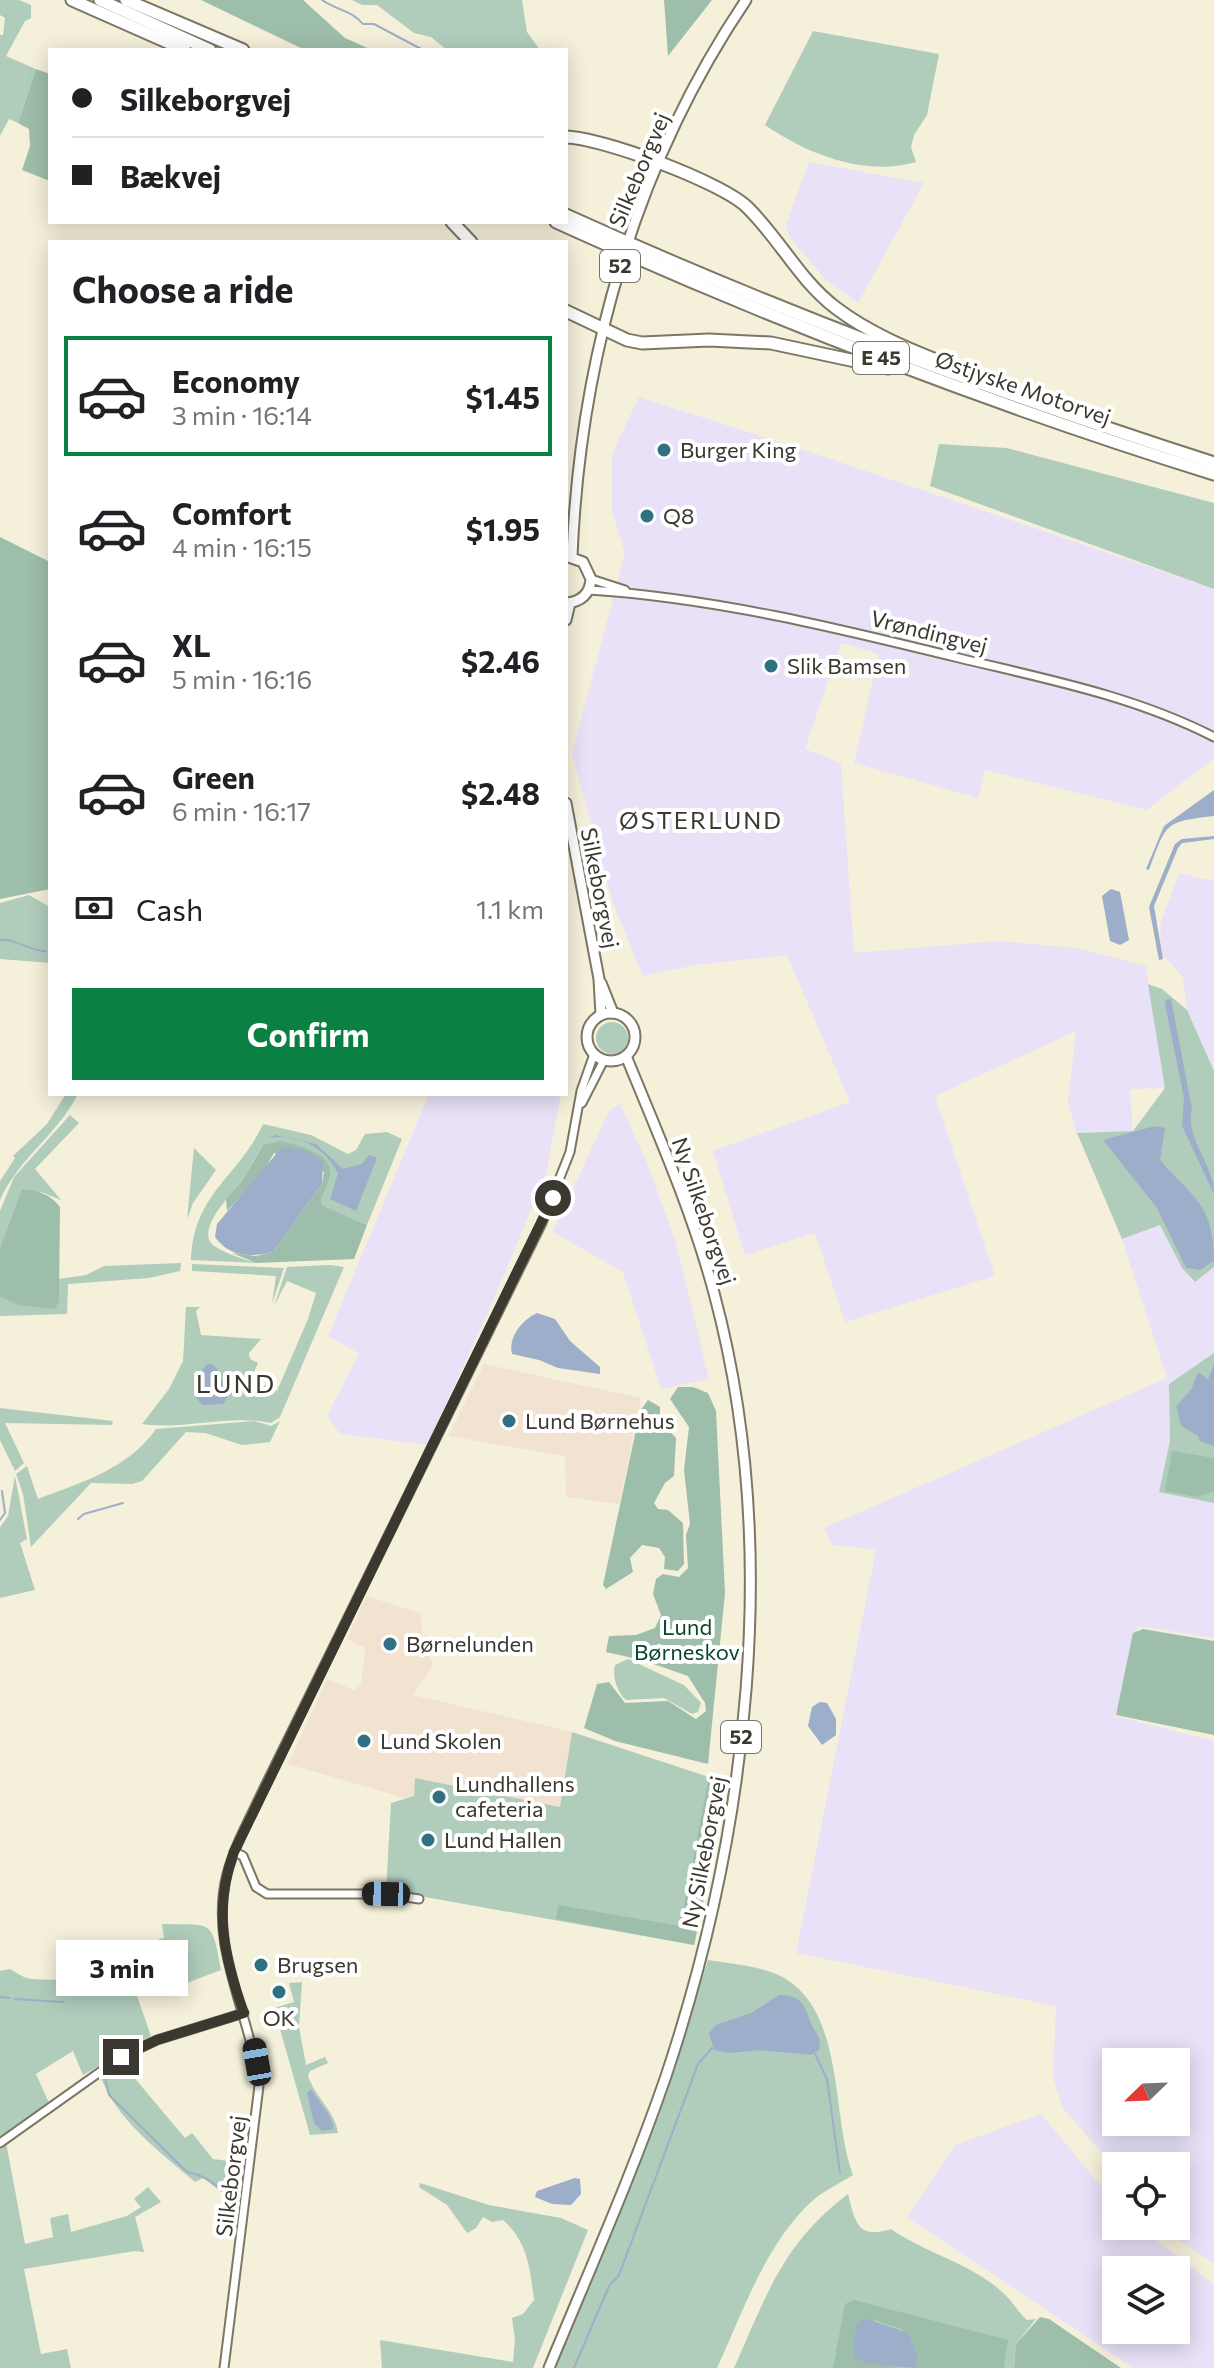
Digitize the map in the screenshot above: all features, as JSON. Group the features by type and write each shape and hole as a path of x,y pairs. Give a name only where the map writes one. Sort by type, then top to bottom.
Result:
{"highway":[{"path":"72,0 180,48"},
{"path":"100,0 206,48"},
{"path":"126,0 238,48"},
{"path":"568,137 606,143 731,194 746,206 810,286 856,322 901,346 981,379 1008,395"},
{"name":"Østjyske Motorvej","path":"568,216 776,307 1008,395 1214,463"},
{"path":"454,224 469,240"},
{"name":"Østjyske Motorvej","path":"561,224 771,315 952,385 1214,474"},
{"path":"568,312 642,343 709,340 771,343 870,363 952,385"}],"main road":[{"name":"Silkeborgvej","path":"569,556 580,440 616,278 658,164 713,50 746,0"},
{"name":"52","path":"569,556 583,562 590,584"},
{"path":"568,603 581,599 590,584"},
{"name":"Silkeborgvej","path":"568,814 599,979 601,1015"},
{"name":"Silkeborgvej","path":"599,979 613,1013"},
{"name":"52","path":"613,1013 628,1020 635,1032 634,1045 622,1058"},
{"path":"601,1015 613,1013"},
{"name":"52","path":"594,1054 587,1035 591,1024 601,1015"},
{"path":"594,1054 604,1060 622,1058"},
{"name":"Ny Silkeborgvej","path":"549,2368 665,2077 698,1971 725,1851 736,1783 747,1675 749,1589 746,1495 728,1357 698,1238 664,1145 622,1058"}],"street":[{"name":"Vrøndingvej","path":"590,584 808,621 1102,692 1156,711 1214,737"},
{"name":"Silkeborgvej","path":"224,2368 259,2086 253,2041 228,1969 222,1920 226,1878 234,1852 542,1223 570,1152 581,1091 594,1054"},
{"name":"Silkeborgvej","path":"579,1112 604,1060"},
{"path":"234,1852 243,1856 256,1887 267,1894 386,1894 419,1899"},
{"path":"0,2143 121,2057 157,2040 244,2013"}],"shaded area":[{"path":"809,162 924,183 858,303 825,279 790,238 786,224"},
{"path":"639,397 1214,589 1214,758 1147,810 985,770 978,798 854,763 879,654 841,643 805,749 841,763 854,953 999,941 1076,948 1146,966 1166,1088 1130,1089 1133,1131 1077,1133 1068,1102 1076,1031 935,1096 995,1276 845,1322 815,1233 745,1255 713,1151 850,1102 787,955 696,965 643,976 613,903 572,754 625,553 612,512 612,454"},
{"path":"1179,873 1214,881 1214,1071 1187,1010 1183,977 1162,954 1160,925"},
{"path":"428,1096 561,1096 546,1174 487,1315 427,1445 340,1434 327,1416 359,1353 328,1336"},
{"path":"620,1104 648,1165 676,1243 709,1379 661,1389 623,1272 553,1232 609,1111"},
{"path":"1160,1225 1182,1268 1194,1282 1214,1267 1214,1353 1169,1384 1170,1441 1159,1491 1214,1503 1214,1638 1138,1626 1115,1716 1214,1741 1214,2264 1178,2240 1190,2240 1190,2152 1102,2153 1062,2107 1053,2078 1056,2006 796,1953 876,1550 832,1545 824,1528 1167,1378 1122,1239"},
{"path":"484,1364 641,1398 619,1504 566,1497 565,1456 448,1436"},
{"path":"366,1596 421,1613 423,1648 434,1664 413,1695 572,1732 561,1807 416,1778 414,1797 405,1798 288,1764 327,1679 354,1690 361,1684 365,1648 347,1639"},
{"path":"1041,2114 1102,2187 1102,2240 1156,2240 1177,2256 1102,2256 1102,2344 1190,2344 1190,2266 1214,2285 1214,2368 1133,2368 907,2217 955,2145"}],"green space":[{"path":"0,0 19,0 31,5 31,18 25,21 6,56 36,69 18,123 9,119 0,136 0,35 3,35 5,18 0,15"},
{"path":"201,0 303,0 345,38 368,48 301,48"},
{"path":"352,0 522,0 527,32 539,48 445,48 431,37 414,33 377,5 362,5"},
{"path":"664,0 712,0 668,56"},
{"path":"813,31 939,54 927,115 914,135 911,147 916,162 897,166 857,165 799,145 765,125"},
{"path":"36,69 48,73 48,180 22,170 30,146 29,129 18,123"},
{"path":"939,444 1007,448 1214,503 1214,589 930,486"},
{"path":"0,537 48,561 48,889 0,899"},
{"path":"29,895 48,906 48,963 0,959 0,903"},
{"path":"1148,984 1162,989 1187,1010 1214,1071 1214,1267 1195,1282 1182,1268 1160,1225 1122,1239 1077,1133 1133,1131 1165,1088"},
{"path":"612,1022 623,1027 628,1038 623,1049 612,1054 601,1049 596,1038 601,1027"},
{"path":"65,1096 77,1096 60,1122 17,1171 0,1200 0,1181 15,1158 13,1156 47,1124"},
{"path":"70,1115 79,1123 35,1169 61,1200 41,1192 0,1249 0,1211 14,1177"},
{"path":"263,1124 311,1135 348,1154 356,1150 365,1134 387,1132 402,1139 367,1225 322,1205 330,1169 263,1145 244,1178 213,1218 208,1236 219,1249 256,1263 191,1260 194,1237 209,1201 253,1143"},
{"path":"280,1141 320,1155 330,1168 322,1205 367,1225 354,1259 256,1263 232,1253 256,1256 273,1252 322,1184 324,1172 274,1153 263,1172 227,1211 226,1199 242,1181 263,1145"},
{"path":"194,1148 216,1170 193,1203 187,1220"},
{"path":"22,1189 44,1194 60,1207 59,1301 55,1309 17,1305 0,1297 0,1249"},
{"path":"181,1263 180,1271 149,1278 68,1284 67,1314 0,1316 0,1297 17,1305 59,1301 59,1279 86,1275 104,1266"},
{"path":"192,1264 284,1268 272,1304 276,1276 192,1271"},
{"path":"287,1267 344,1267 280,1417 271,1423 239,1420 142,1424 169,1389 183,1361 186,1307 200,1307 196,1311 201,1335 261,1339 249,1353 250,1359 258,1363 251,1379 277,1391 316,1293 287,1281 274,1306"},
{"path":"1214,1353 1214,1503 1159,1492 1170,1441 1169,1384"},
{"name":"Lund Børneskov","path":"678,1387 693,1387 708,1393 716,1411 725,1593 708,1764 615,1741 584,1728 597,1684 609,1682 625,1703 668,1701 696,1719 706,1711 705,1703 688,1676 642,1660 606,1652 609,1636 636,1635 655,1628 661,1615 653,1594 656,1579 663,1574 679,1577 688,1568 686,1535 690,1524 684,1470 689,1427 670,1399"},
{"name":"Lund Børneskov","path":"648,1400 660,1407 660,1421 676,1438 674,1476 665,1483 654,1503 658,1509 668,1510 683,1523 684,1564 678,1571 664,1569 665,1557 659,1548 642,1545 630,1558 633,1572 606,1589 603,1585 640,1411"},
{"path":"0,1408 113,1421 112,1425 5,1423 24,1463 15,1471 0,1440"},
{"path":"254,1421 271,1426 280,1421 270,1442 242,1445 205,1433 186,1432 142,1481 132,1484 91,1483 31,1547 23,1494 16,1474 27,1466 38,1499 103,1473 132,1454 156,1429"},
{"path":"1172,1451 1214,1458 1214,1491 1197,1497 1165,1491"},
{"path":"15,1476 27,1539 20,1543 35,1590 0,1598 0,1527 8,1516"},
{"path":"1143,1629 1214,1641 1214,1735 1116,1715 1133,1633"},
{"path":"628,1659 684,1685 701,1703 698,1712 692,1714 664,1698 626,1700 616,1684 614,1670 615,1665"},
{"path":"572,1732 709,1777 716,1817 715,1846 694,1945 386,1890 391,1803 414,1796 415,1778 560,1807"},
{"path":"709,1777 716,1817 715,1846 694,1945 556,1919 558,1905 680,1926"},
{"path":"162,1924 191,1924 207,1928 215,1941 221,1970 176,1987 170,1970 157,1973 154,1952 160,1951 159,1939 164,1938"},
{"path":"708,1960 768,1971 786,1979 805,1996 818,2017 827,2042 853,2175 811,2202 781,2238 756,2280 717,2368 554,2368 636,2166"},
{"path":"10,1969 27,1978 44,1980 128,1970 151,2036 83,2075 73,2051 36,2074 49,2103 0,2138 0,1971"},
{"path":"302,1982 299,2027 306,2065 325,2057 328,2063 310,2071 308,2076 333,2118 338,2133 310,2135 274,2008 294,2002 289,1983"},
{"path":"121,2062 185,2138 192,2133 213,2159 243,2163 239,2198 228,2197 203,2178 195,2182 127,2120 100,2075"},
{"path":"6,2142 25,2244 53,2237 50,2218 68,2214 71,2232 127,2216 141,2207 134,2199 148,2187 161,2202 135,2217 144,2252 24,2269 41,2354 67,2349 71,2368 0,2368 0,2147"},
{"path":"420,2183 489,2205 561,2218 588,2230 533,2368 382,2368 380,2340 513,2362 515,2339 512,2318 523,2314 534,2300 523,2247 511,2228 503,2220 492,2222 483,2217 476,2228 467,2233 447,2205 419,2187"},
{"path":"848,2194 856,2220 865,2230 880,2232 891,2229 962,2265 1001,2291 1027,2320 1036,2319 1016,2344 1014,2368 734,2368 767,2294 792,2252 807,2232"},
{"path":"854,2300 1008,2340 1004,2368 914,2368 918,2357 902,2329 874,2320 858,2360 900,2368 833,2368 845,2304"},
{"path":"1040,2317 1049,2319 1121,2368 1014,2368 1016,2344"}],"water":[{"path":"1214,790 1214,816 1185,820 1169,828 1149,870 1146,869 1164,826"},
{"path":"1214,836 1214,839 1182,843 1178,848 1154,906 1163,959 1159,960 1149,907 1175,844 1182,839"},
{"path":"1111,889 1120,892 1129,940 1120,945 1110,941 1102,896"},
{"path":"1171,999 1192,1109 1192,1130 1213,1183 1214,1194 1182,1126 1184,1098 1165,1004 1166,1000"},
{"path":"1155,1126 1165,1128 1160,1160 1206,1214 1214,1261 1200,1270 1186,1268 1157,1208 1103,1140"},
{"path":"302,1141 316,1144 343,1169 362,1164 369,1155 377,1158 356,1211 330,1199 338,1173 326,1156"},
{"path":"282,1147 304,1150 323,1161 322,1184 273,1252 249,1255 227,1249 215,1237 217,1224"},
{"path":"537,1313 555,1319 570,1341 600,1367 600,1374 558,1368 512,1354 512,1341 517,1330"},
{"path":"207,1364 213,1364 218,1370 228,1396 223,1404 203,1405 196,1398 199,1374"},
{"path":"1214,1364 1213,1446 1200,1441 1198,1436 1181,1426 1176,1406 1191,1390 1198,1372 1208,1379"},
{"path":"820,1702 827,1703 836,1719 836,1735 822,1745 808,1726 812,1707"},
{"path":"779,1995 796,1998 803,2005 819,2038 819,2050 811,2055 714,2050 709,2033 716,2025 751,2013"},
{"path":"311,2089 331,2118 334,2129 322,2131 314,2123 307,2093"},
{"path":"580,2179 581,2194 571,2205 552,2204 535,2197 537,2191"},
{"path":"867,2319 908,2333 918,2357 914,2368 869,2364 853,2358 856,2327 860,2321"}],"waterway":[{"path":"322,0 363,24 374,24 419,48"},
{"path":"0,940 46,951"},
{"path":"0,1520 5,1513 2,1491"},
{"path":"78,1519 84,1514 123,1503"},
{"path":"0,1997 10,1998"},
{"path":"15,1999 63,2002"},
{"path":"574,2368 609,2286 619,2275 698,2064 712,2048"},
{"path":"815,2054 827,2079 840,2173"},
{"path":"105,2077 109,2095 187,2172 208,2180 235,2201"}],"place":[{"name":"Burger King","path":"664,450"},
{"name":"Q8","path":"647,516"},
{"name":"Slik Bamsen","path":"771,666"},
{"name":"Lund Børnehus","path":"509,1421"},
{"name":"Børnelunden","path":"390,1644"},
{"name":"Lund Skolen","path":"364,1741"},
{"name":"Lundhallens cafeteria","path":"439,1797"},
{"name":"Lund Hallen","path":"428,1840"},
{"name":"Brugsen","path":"261,1965"},
{"name":"OK","path":"279,1992"}],"district":[{"name":"ØSTERLUND","path":"701,821"},
{"name":"LUND","path":"236,1384"}],"route":[{"path":"121,2057 157,2040 244,2013 223,1946 222,1900 234,1852 553,1198"}]}
